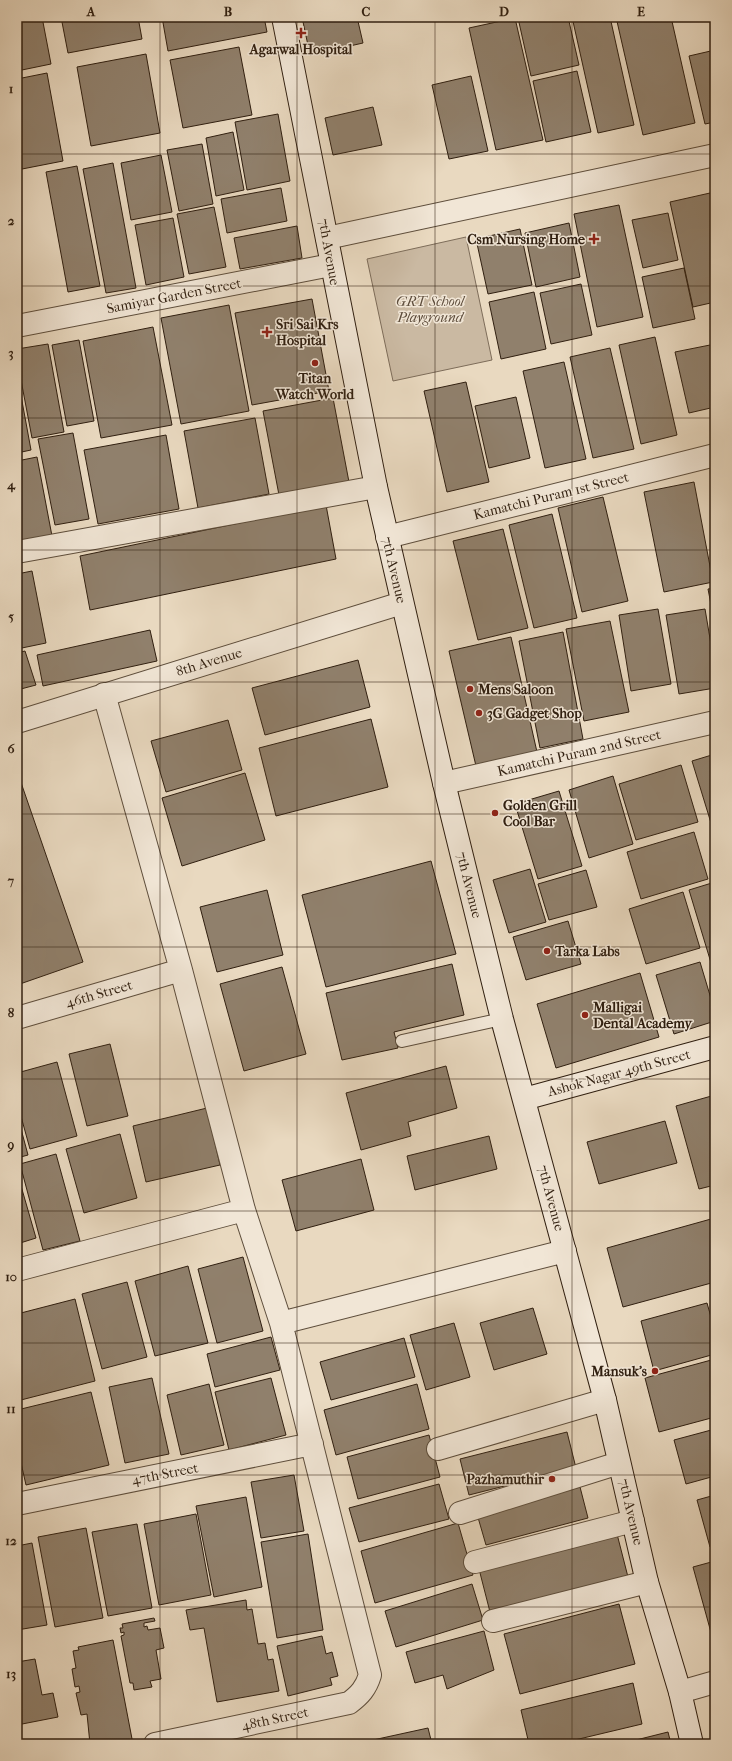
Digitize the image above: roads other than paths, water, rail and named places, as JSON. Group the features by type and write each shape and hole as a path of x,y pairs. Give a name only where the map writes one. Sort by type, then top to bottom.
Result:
{"street":[{"name":"7th Avenue","path":"283,17 376,487 444,783 502,1020 605,1400 647,1582 680,1692 692,1744"},
{"path":"327,238 715,155"},
{"name":"Samiyar Garden Street","path":"17,326 331,265"},
{"name":"Kamatchi Puram 1st Street","path":"387,537 715,455"},
{"path":"17,552 376,487"},
{"name":"8th Avenue","path":"17,722 402,603"},
{"path":"104,694 182,970 244,1210 281,1323 312,1444"},
{"name":"Kamatchi Puram 2nd Street","path":"444,783 715,722"},
{"name":"46th Street","path":"17,1018 182,970"},
{"name":"Ashok Nagar 49th Street","path":"524,1099 715,1047"},
{"path":"17,1270 244,1210"},
{"path":"281,1323 565,1251"},
{"path":"438,1449 605,1400"},
{"name":"47th Street","path":"17,1504 312,1444"},
{"name":"48th Street","path":"155,1744 348,1703 358,1696 366,1686 370,1675 312,1444"},
{"path":"460,1513 619,1463"},
{"path":"475,1562 633,1521"},
{"path":"493,1621 647,1582"},
{"path":"680,1692 715,1682"}],"lane":[{"path":"402,1041 502,1020"}],"place":[{"name":"Agarwal Hospital","path":"301,33"},
{"name":"Csm Nursing Home","path":"594,239"},
{"name":"Sri Sai Krs Hospital","path":"267,332"},
{"name":"Titan Watch World","path":"315,363"},
{"name":"Mens Saloon","path":"470,689"},
{"name":"3G Gadget Shop","path":"479,713"},
{"name":"Golden Grill Cool Bar","path":"495,813"},
{"name":"Tarka Labs","path":"547,951"},
{"name":"Malligai Dental Academy","path":"585,1015"},
{"name":"Mansuk's","path":"655,1371"},
{"name":"Pazhamuthir","path":"552,1479"}],"park label":[{"name":"GRT School Playground","path":"430,310"}]}
